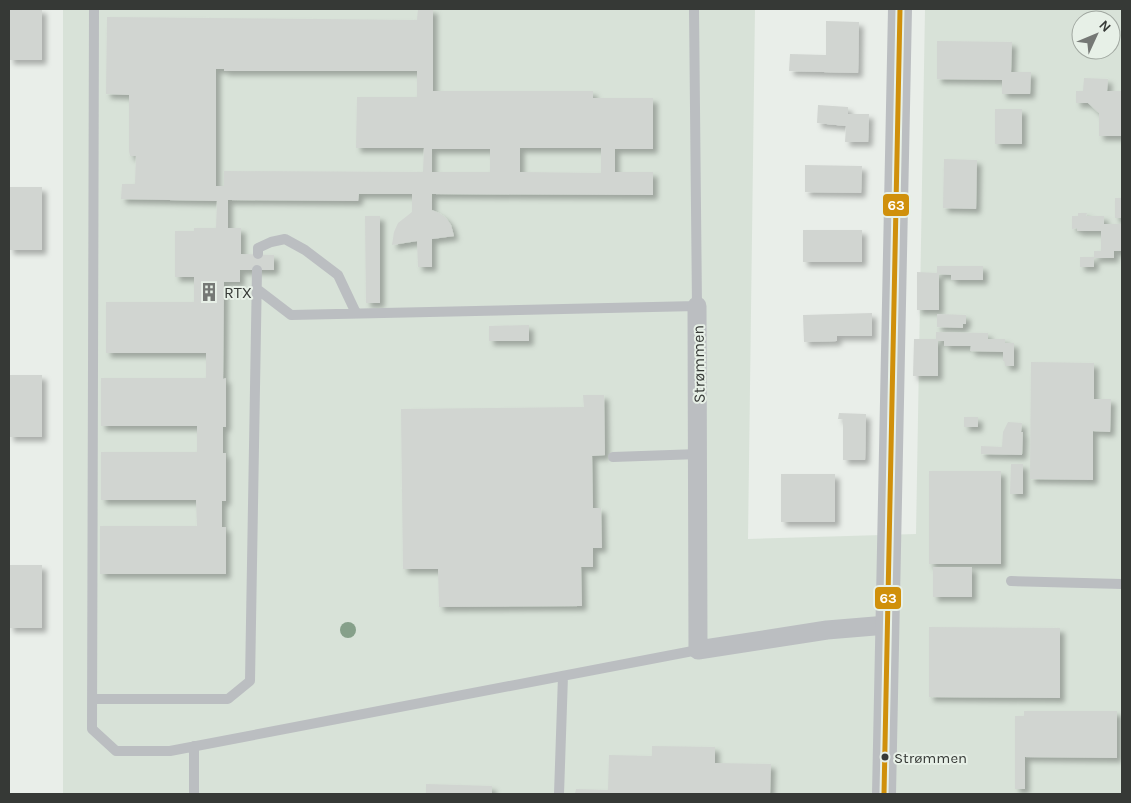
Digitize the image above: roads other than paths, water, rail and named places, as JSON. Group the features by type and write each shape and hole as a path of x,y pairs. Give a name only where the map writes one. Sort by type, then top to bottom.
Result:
{"street":[{"path":"884,794 900,9"},
{"name":"Strømmen","path":"697,306 699,454 698,650"},
{"path":"698,650 827,630 887,625"}],"lane":[{"path":"94,9 92,729 116,751 170,751 698,650"},
{"path":"694,9 697,306"},
{"path":"258,254 258,248 284,238 305,250 338,275 356,313"},
{"path":"92,700 228,699 250,681 257,270"},
{"name":"Strømmen","path":"257,289 291,315 697,306"},
{"path":"613,457 699,454"},
{"path":"1011,581 1122,584"},
{"path":"559,794 563,676"},
{"path":"194,746 194,794"}],"place":[{"name":"RTX","path":"209,292"},
{"name":"Strømmen","path":"885,757"}]}
